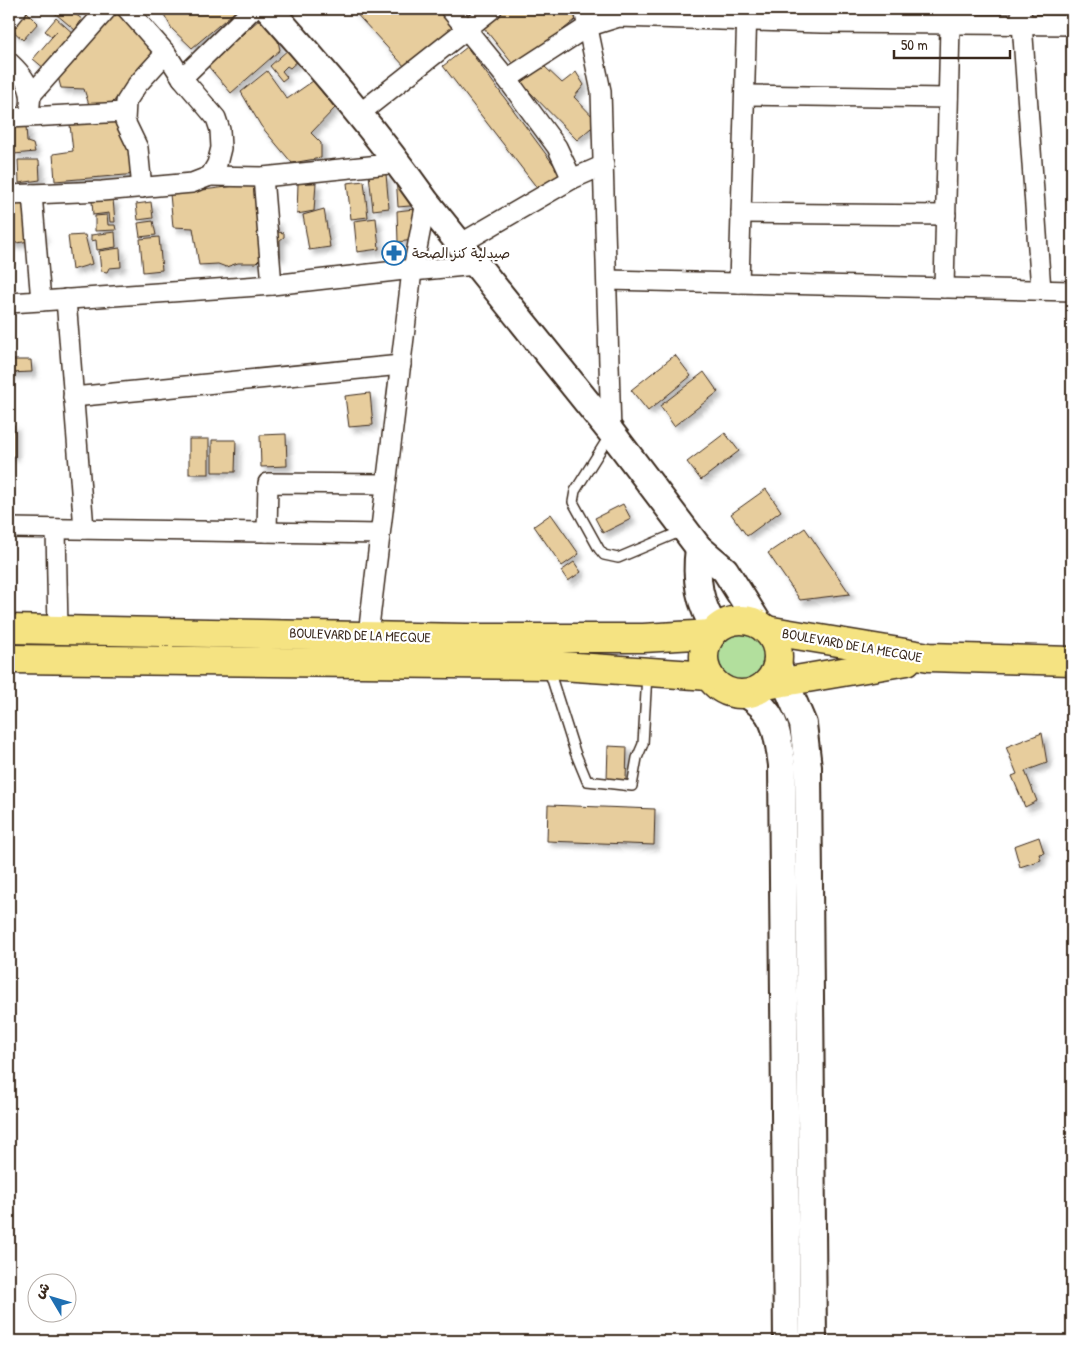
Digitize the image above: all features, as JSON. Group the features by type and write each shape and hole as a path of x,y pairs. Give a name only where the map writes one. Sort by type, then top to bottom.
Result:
{"main road":[{"name":"BOULEVARD DE LA MECQUE","path":"9,629 584,638 714,632 736,620 748,621 762,627 929,657"},
{"name":"BOULEVARD DE LA MECQUE","path":"762,627 775,642 778,653 768,681"},
{"path":"709,676 704,654 714,632"},
{"name":"BOULEVARD DE LA MECQUE","path":"9,659 547,665 709,676 725,691 768,681 929,657"},
{"path":"929,657 1072,661"}],"street":[{"path":"9,19 17,9"},
{"path":"28,116 32,94 107,9"},
{"path":"127,9 166,53 182,78 216,118 220,130 219,157 210,176"},
{"path":"182,78 253,9"},
{"path":"269,9 399,163 426,202 611,432 692,539 725,570 740,590 762,627"},
{"path":"450,9 507,79 557,147 572,179"},
{"path":"359,114 492,9"},
{"path":"507,79 585,18 747,14 950,25 1022,17 1072,26"},
{"path":"739,283 747,14"},
{"path":"1022,17 1041,290"},
{"path":"585,18 601,91 611,432"},
{"path":"944,288 950,25"},
{"path":"142,188 138,148 125,121 125,112 129,96 166,53"},
{"path":"9,62 23,76 32,94"},
{"path":"745,96 948,98"},
{"path":"9,118 125,112"},
{"path":"9,195 142,188 192,183 210,176 263,177 399,163"},
{"path":"460,244 572,179 604,165"},
{"path":"263,177 272,285"},
{"path":"32,194 41,301"},
{"path":"368,635 413,270 426,202"},
{"path":"741,213 946,215"},
{"path":"9,303 272,285 476,264"},
{"path":"607,280 1072,291"},
{"path":"66,299 84,529"},
{"path":"73,396 401,365"},
{"path":"267,532 268,484 386,484"},
{"path":"9,528 380,534"},
{"path":"56,529 58,629"},
{"path":"692,539 699,596 714,632"},
{"path":"768,681 760,702 770,714 777,732 782,765 787,1341"},
{"path":"768,681 803,724 808,766 813,1341"}],"lane":[{"path":"611,432 575,491 573,502 599,549 604,555 618,558 692,539"},
{"path":"547,665 575,752 587,781 632,786 637,758 643,744 647,671"}],"green space":[{"path":"742,627 754,629 764,636 771,646 773,658 771,670 764,680 754,687 742,689 730,687 720,680 713,670 711,658 713,646 720,636 730,629"}],"building":[{"path":"50,9 68,9 82,19 75,30"},
{"path":"115,9 158,48 109,107 90,108 84,89 61,88 57,73"},
{"path":"161,9 238,9 192,48 172,29"},
{"path":"352,9 437,9 457,32 406,68"},
{"path":"506,9 574,9 580,16 516,68 484,28"},
{"path":"26,11 38,23 23,40 10,28"},
{"path":"56,18 75,35 45,69 33,59 52,37 45,31"},
{"path":"260,19 278,41 280,50 231,93 207,65"},
{"path":"467,47 562,176 541,193 443,66"},
{"path":"290,48 302,57 290,68 287,66 282,71 287,77 282,81 270,66"},
{"path":"544,66 562,83 576,72 584,85 574,97 598,122 577,140 521,83"},
{"path":"267,71 287,99 313,81 335,108 311,133 321,143 321,158 292,163 261,126 241,92"},
{"path":"121,119 137,174 55,181 53,154 73,151 70,125"},
{"path":"9,126 26,126 27,142 33,144 35,152 14,154"},
{"path":"18,160 39,160 40,180 19,183"},
{"path":"386,174 389,208 373,210 369,175"},
{"path":"396,175 421,205 398,207"},
{"path":"364,181 368,217 351,219 347,183"},
{"path":"260,183 266,221 277,221 278,232 284,233 284,237 280,240 280,257 265,254 256,263 238,263 226,267 218,264 199,265 193,228 173,227 170,194"},
{"path":"298,183 316,183 314,211 297,214"},
{"path":"113,199 115,222 110,222 109,213 93,215 92,201"},
{"path":"24,201 44,239 9,244 9,203"},
{"path":"151,202 153,218 138,220 136,204"},
{"path":"423,208 413,240 398,242 397,211"},
{"path":"324,209 330,247 309,250 303,215"},
{"path":"107,215 108,225 115,225 116,230 95,231 95,216"},
{"path":"376,218 379,249 357,252 354,221"},
{"path":"153,221 156,235 140,237 138,223"},
{"path":"115,232 116,247 97,250 96,240 91,241 91,235"},
{"path":"85,235 92,264 72,270 68,236"},
{"path":"159,237 162,270 143,272 140,239"},
{"path":"120,248 121,267 109,268 107,272 101,271 99,251"},
{"path":"675,355 691,376 648,411 631,390"},
{"path":"9,360 31,360 32,372 9,373"},
{"path":"704,372 718,392 674,426 660,406"},
{"path":"370,393 373,425 349,427 345,396"},
{"path":"9,425 14,425 14,456 9,456"},
{"path":"725,433 739,451 701,480 687,462"},
{"path":"286,434 287,466 261,467 260,435"},
{"path":"189,439 209,439 209,474 189,474"},
{"path":"212,440 236,440 235,472 212,472"},
{"path":"766,489 781,511 747,536 731,514"},
{"path":"623,504 631,519 603,533 595,518"},
{"path":"551,514 579,554 562,566 534,526"},
{"path":"805,528 850,594 800,600 768,553"},
{"path":"574,562 581,572 568,581 561,571"},
{"path":"1042,733 1047,763 1025,771 1037,801 1025,807 1012,776 1017,774 1006,747"},
{"path":"608,746 627,747 626,780 607,779"},
{"path":"548,805 655,809 654,845 547,841"},
{"path":"1039,837 1044,853 1039,854 1041,860 1020,867 1014,846"}],"place":[{"name":"صيدلية كنز الصحة","path":"394,253"}]}
